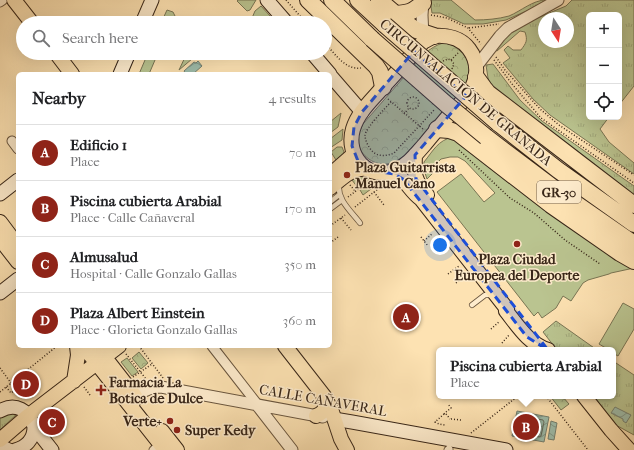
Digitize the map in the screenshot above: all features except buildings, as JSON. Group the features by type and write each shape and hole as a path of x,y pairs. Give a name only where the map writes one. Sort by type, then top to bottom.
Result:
{"highway":[{"path":"308,0 324,16"},
{"name":"CIRCUNVALACIÓN DE GRANADA","path":"332,0 372,39 486,137 552,187 634,244"},
{"name":"CIRCUNVALACIÓN DE GRANADA","path":"358,0 390,20 498,123 558,170 634,224"},
{"path":"380,0 390,20 430,37"},
{"path":"390,20 415,9 423,1"},
{"path":"332,23 376,66 380,72 384,93"},
{"path":"476,72 488,93 634,205"},
{"path":"432,130 449,130 458,133 551,205 634,261"}],"main road":[{"path":"145,16 152,0"},
{"path":"267,0 281,16"},
{"path":"6,2 23,16"},
{"path":"430,37 453,38 461,41 470,49 474,58 476,72 470,92 432,130 415,155 404,166 397,170 368,174 358,161 352,146 354,127 362,112 384,93 430,37"},
{"path":"61,60 70,72"},
{"path":"121,72 126,60"},
{"path":"318,60 328,72"},
{"path":"332,76 362,112"},
{"path":"337,184 354,154"},
{"path":"415,155 415,190 507,309 504,316 537,345 541,347"},
{"path":"337,184 354,170 362,168 368,174"},
{"path":"384,172 400,177 415,190 546,347"},
{"path":"0,194 16,182"},
{"path":"0,222 12,239 16,254"},
{"path":"0,293 16,281"},
{"path":"78,348 79,384"},
{"path":"88,348 99,352 123,350"},
{"path":"287,348 326,400 331,409 341,439 347,450"},
{"path":"0,440 31,421 79,384 99,352"},
{"path":"99,352 134,403 177,450"},
{"path":"586,399 604,424 629,450"},
{"path":"316,416 324,411 326,407 326,400"},
{"path":"134,403 157,450"},
{"path":"2,408 14,407 23,410 52,450"},
{"name":"CALLE CAÑAVERAL","path":"334,419 506,450"},
{"path":"14,450 22,448 30,441 33,434 31,421"},
{"path":"604,424 615,450"},
{"path":"0,446 9,450"}],"street":[{"path":"476,72 500,36 508,28 558,0"},
{"path":"423,1 422,15 430,37"},
{"path":"423,1 429,23 433,29 430,37"},
{"path":"12,141 16,146"},
{"path":"214,348 292,450"},
{"name":"CALLE CAÑAVERAL","path":"134,403 146,390 161,387 334,419"},
{"path":"266,417 274,411 282,410"}],"lane":[{"path":"337,184 343,200 360,223"},
{"path":"332,197 337,184"},
{"path":"415,190 420,203 503,311 504,316"},
{"path":"332,208 343,200"},
{"path":"485,295 486,289"},
{"path":"472,305 485,295 491,295"}],"path":[{"path":"286,0 300,16"},
{"path":"468,28 499,24"},
{"path":"332,50 344,63 357,69 362,68"},
{"path":"451,60 460,50"},
{"path":"494,54 525,94 540,109 559,125 634,175"},
{"path":"490,55 541,118 634,183"},
{"path":"384,93 391,102 419,126 432,130"},
{"path":"417,99 420,96"},
{"path":"409,108 407,103 408,99 414,97 417,99"},
{"path":"409,108 412,110 418,107 419,104 417,99"},
{"path":"391,102 368,129 365,135 373,152 382,156 394,153 436,108"},
{"path":"404,114 409,108"},
{"path":"459,150 510,198 534,213 565,240 600,264"},
{"path":"353,209 374,192 384,172 382,156"},
{"path":"343,200 355,191 368,174"},
{"path":"337,184 355,191"},
{"path":"374,192 384,205"},
{"path":"332,225 346,214"},
{"path":"341,218 351,230"},
{"path":"424,241 433,233"},
{"path":"332,242 338,237"},
{"path":"421,237 428,246"},
{"path":"448,274 459,266"},
{"path":"456,284 466,275"},
{"path":"491,329 504,316"},
{"path":"502,343 511,333"},
{"path":"0,392 55,348"},
{"path":"140,348 165,380"},
{"path":"123,350 147,381"},
{"path":"132,378 152,364"},
{"path":"0,368 12,383"},
{"path":"19,377 31,391 32,399"},
{"path":"79,384 90,395"},
{"path":"6,387 11,393 15,390"},
{"path":"468,435 514,399"},
{"path":"548,399 588,450"},
{"path":"445,425 435,422 451,408 448,404"},
{"path":"446,414 450,419 461,420"}],"highlighted area":[{"path":"414,51 466,96 415,155 416,179 548,350 527,337 403,179 394,174 369,170 358,161 352,146 354,127 362,112"}],"green space":[{"path":"256,0 250,10 247,11 237,1"},
{"path":"430,0 451,0 475,20 509,16 536,2 546,0 531,9 506,20 483,24 464,24 440,13 432,13"},
{"path":"572,0 634,0 634,86 622,101 622,12 586,12 586,120 607,120 600,129 609,142 634,163 634,174 550,115 533,99 503,63 510,58 504,50 508,46 513,50 521,50 523,48 526,40 525,32 520,31 497,51 495,50 504,36 518,26 538,18 538,48 574,48 574,12 552,12 566,6"},
{"path":"261,6 270,16 253,16 255,11"},
{"path":"167,10 173,12 175,16 164,16"},
{"path":"443,43 457,47 466,57 469,77 463,91 453,100 404,156 387,164 371,161 363,154 358,144 358,135 363,124 424,54 433,47"},
{"path":"145,60 155,60 150,72 140,72"},
{"path":"184,60 191,60 179,70"},
{"path":"493,64 520,100 542,121 634,186 634,199 491,87 486,65"},
{"path":"341,113 338,127 332,132 332,120"},
{"path":"343,129 342,140 332,147 332,137"},
{"name":"Plaza Ciudad Europea del Deporte","path":"453,137 634,268 588,280 583,283 571,301 563,296 556,308 542,318 538,312 534,316 437,192 461,174 484,202 495,193 465,161 458,157 441,159 435,165 432,174 427,179 424,170 424,162 440,143"},
{"path":"337,147 342,147 344,152 343,155 336,160 332,151"},
{"path":"360,176 369,180 358,188 352,180"},
{"path":"372,181 379,183 363,195 360,190"},
{"path":"623,303 634,309 634,329 618,356 616,355 616,347 604,347 599,344"},
{"path":"556,321 593,347 555,347 543,332"},
{"path":"139,352 148,363 141,369 132,358"},
{"path":"127,358 138,372 132,376 121,362"},
{"path":"616,363 634,375 634,435 614,424 594,399 616,399"},
{"path":"552,399 565,399 569,404 561,410"},
{"path":"18,413 0,430 0,415"}],"water":[{"path":"198,61 202,66 195,72 185,72 194,62 196,63"},
{"path":"615,407 631,415 626,423 623,419 611,413"},
{"path":"517,411 549,417 544,442 512,436"},
{"path":"551,421 557,423 554,440 548,439"}],"place":[{"name":"Plaza Guitarrista Manuel Cano","path":"347,175"},
{"name":"Plaza Ciudad Europea del Deporte","path":"517,244"},
{"name":"Edificio 1","path":"406,317"},
{"name":"Plaza Albert Einstein","path":"26,384"},
{"name":"Farmacia La Botica de Dulce","path":"101,390"},
{"name":"Verte+","path":"170,421"},
{"name":"Almusalud","path":"52,422"},
{"name":"Piscina cubierta Arabial","path":"526,427"},
{"name":"Super Kedy","path":"177,430"}]}
